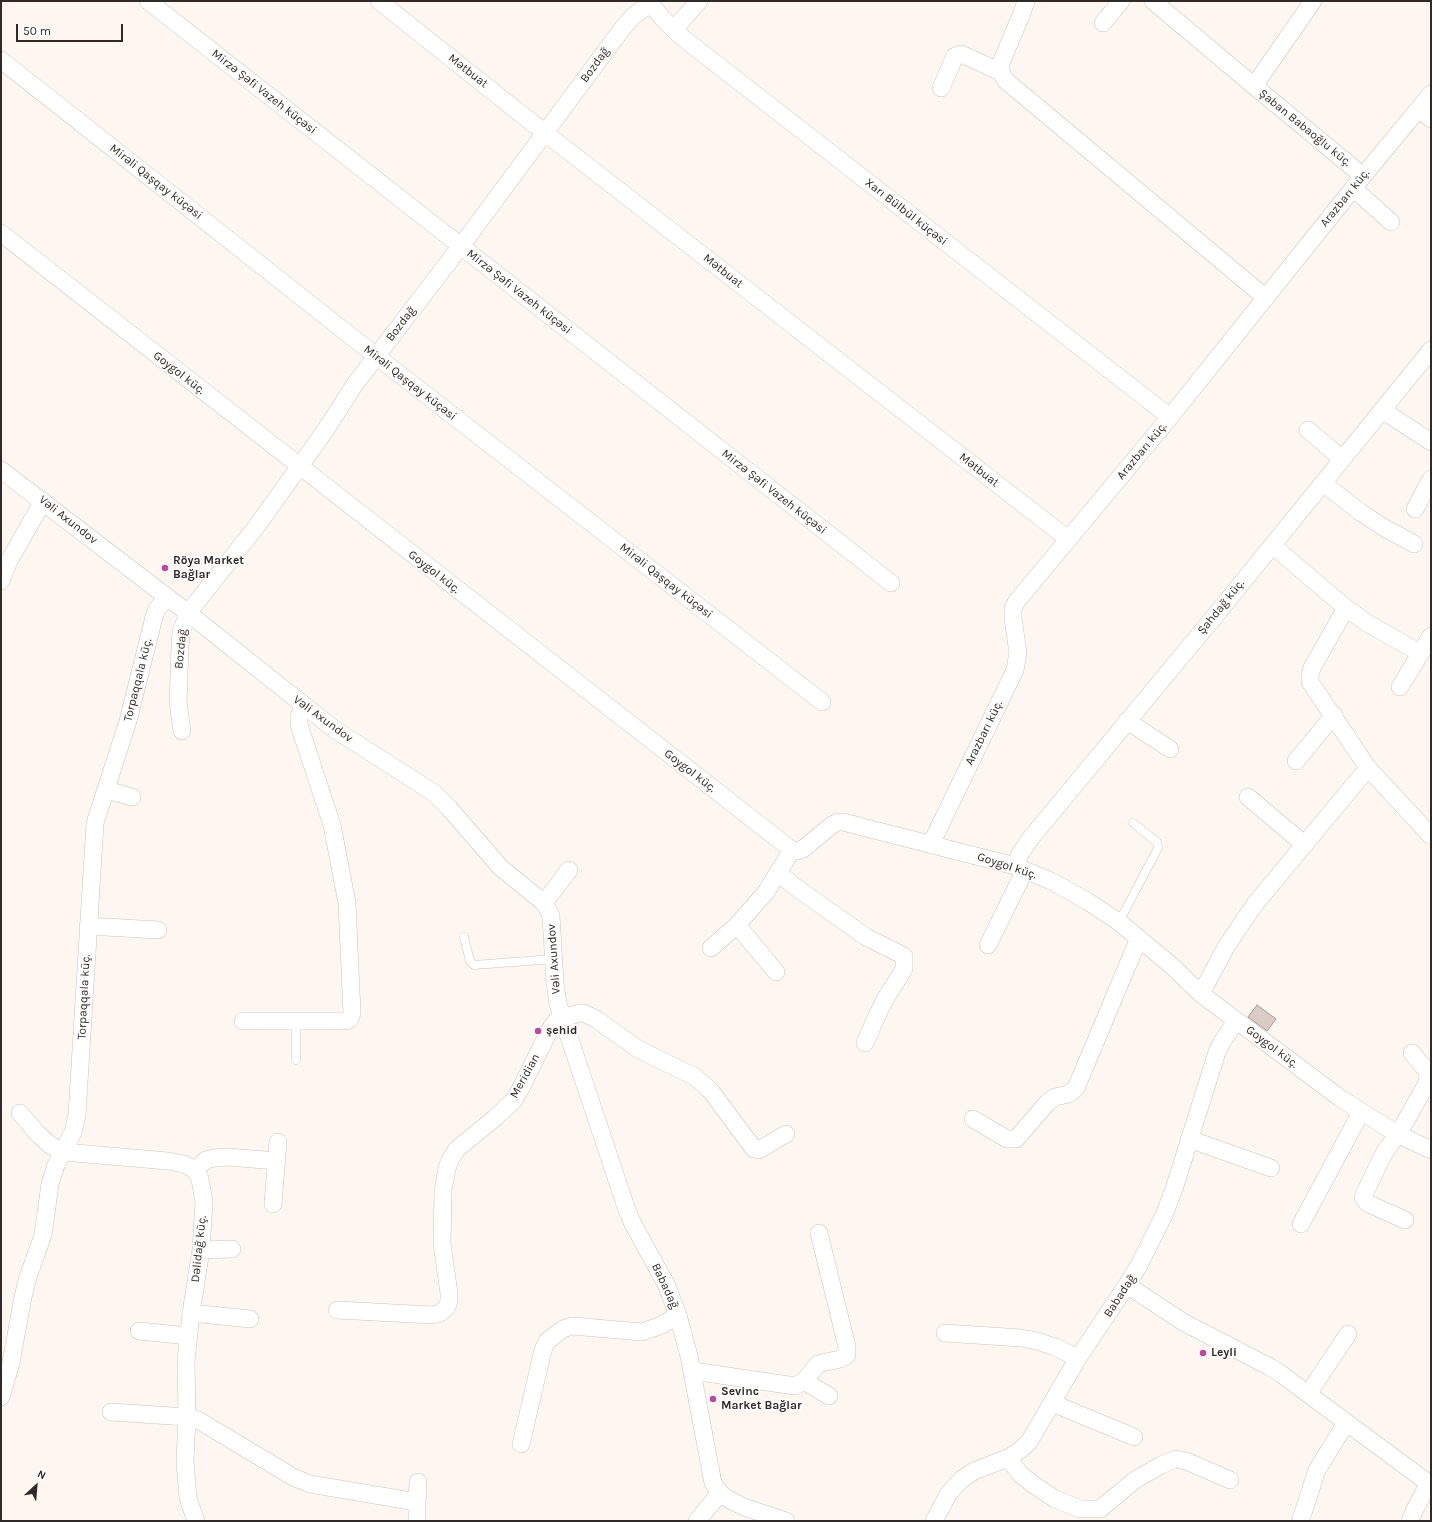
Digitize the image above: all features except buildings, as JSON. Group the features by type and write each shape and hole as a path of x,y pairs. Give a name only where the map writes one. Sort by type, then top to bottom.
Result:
{"street":[{"name":"Mirzə Şəfi Vazeh küçəsi","path":"148,1 891,583"},
{"name":"Mətbuat","path":"379,1 545,133 1068,539"},
{"path":"674,29 699,1"},
{"path":"1026,1 1001,64 1001,72 1005,80 1266,298"},
{"path":"1104,23 1121,1"},
{"path":"1153,1 1254,86"},
{"name":"Şaban Babaoğlu küç.","path":"1313,1 1254,86 1358,182 1391,222"},
{"name":"Bozdağ","path":"182,731 178,702 180,648 181,632 188,613 256,527 326,431 355,384 461,246 622,29 633,16 649,3"},
{"name":"Xarı Bülbül küçəsi","path":"649,3 683,38 1170,417"},
{"path":"941,88 955,56 961,54 1001,72"},
{"name":"Mirəli Qaşqay küçəsi","path":"1,60 376,356 822,702"},
{"name":"Arazbarı küç.","path":"931,844 1015,670 1018,652 1013,618 1014,608 1017,601 1170,417 1358,182 1425,114 1431,94"},
{"name":"Goygol küç.","path":"1,233 792,850 796,851 803,849 832,825 838,822 843,822 1020,868 1051,881 1081,897 1119,922 1172,966 1201,994 1361,1112 1397,1134 1431,1150"},
{"name":"Şahdağ küç.","path":"988,945 1020,868 1020,854 1030,838 1431,350"},
{"path":"1382,410 1431,442"},
{"path":"1308,430 1342,459"},
{"name":"Vəli Axundov","path":"1,470 188,613 303,706 348,739 434,793 449,808 500,867 544,903 552,916 556,992 562,1018"},
{"path":"1415,509 1431,479"},
{"path":"1323,483 1360,512 1414,544"},
{"path":"1,581 9,561 43,501"},
{"path":"1272,545 1346,608 1367,623 1420,653"},
{"name":"Torpaqqala küç.","path":"1,1397 11,1363 25,1290 43,1235 50,1184 56,1165 73,1132 77,1115 95,822 128,721 154,617 157,609 167,597"},
{"path":"1346,608 1312,668 1310,682 1334,715 1368,768 1431,836"},
{"path":"1400,687 1431,636"},
{"path":"243,1021 346,1021 350,1019 352,1013 347,903 332,825 299,725 299,717 303,706"},
{"path":"1296,761 1334,715"},
{"path":"1127,721 1170,749"},
{"path":"1201,994 1226,947 1255,904 1368,768"},
{"path":"106,790 132,797"},
{"path":"1248,797 1305,845"},
{"path":"711,948 737,924 766,892 792,850"},
{"path":"544,903 569,870"},
{"path":"778,873 866,937 904,956 904,969 884,1001 865,1043"},
{"path":"737,924 776,972"},
{"path":"88,926 158,930"},
{"path":"973,1119 1007,1139 1016,1139 1048,1102 1055,1097 1069,1094 1076,1088 1139,938"},
{"path":"562,1018 580,1013 590,1016 638,1048 695,1077 710,1090 754,1149 759,1150 786,1134"},
{"name":"Meridian","path":"337,1310 432,1314 440,1313 446,1307 449,1302 449,1293 442,1244 443,1191 451,1158 457,1149 495,1118 514,1100 550,1029 562,1018"},
{"name":"Babadağ","path":"562,1018 627,1210 633,1224 666,1284 678,1315 692,1371 710,1475 720,1494"},
{"name":"Babadağ","path":"934,1521 949,1493 961,1480 974,1471 1008,1458 1029,1442 1078,1358 1138,1268 1164,1215 1174,1189 1217,1052 1236,1021"},
{"path":"1405,1220 1367,1203 1363,1197 1383,1155 1426,1085 1428,1077 1427,1071 1412,1053"},
{"path":"1301,1224 1361,1112"},
{"path":"20,1113 38,1134 50,1145 64,1152 168,1160 184,1164 195,1170 206,1160 214,1158 228,1157 277,1161"},
{"path":"1189,1139 1271,1168"},
{"path":"273,1204 278,1142"},
{"name":"Dəlidağ küç.","path":"195,1170 200,1179 204,1202 201,1250 191,1313 186,1361 187,1418 185,1461 188,1498 196,1521"},
{"path":"692,1371 795,1386 804,1381 818,1364 844,1357 848,1352 818,1233"},
{"path":"201,1250 232,1249"},
{"path":"1127,1285 1202,1333 1270,1367 1430,1484 1415,1509 1410,1521"},
{"path":"191,1313 250,1319"},
{"path":"521,1444 543,1350 547,1341 563,1329 572,1326 642,1332 662,1325 678,1315"},
{"path":"139,1331 188,1336"},
{"path":"945,1333 1031,1340 1055,1347 1078,1358"},
{"path":"1308,1394 1348,1334"},
{"path":"804,1381 829,1396"},
{"path":"1052,1403 1134,1437"},
{"path":"111,1412 198,1420 294,1477 310,1484 418,1502"},
{"path":"1301,1519 1317,1470 1346,1423"},
{"path":"1008,1458 1021,1475 1055,1499 1080,1509 1101,1515 1135,1480 1161,1465 1176,1459 1186,1461 1230,1480"},
{"path":"417,1521 418,1482"},
{"path":"697,1521 720,1494 743,1514 786,1521"}],"lane":[{"path":"1119,922 1158,848 1157,842 1133,823"},
{"path":"464,937 470,961 474,965 554,959"},
{"path":"296,1021 296,1060"}],"place":[{"name":"Röya Market Bağlar","path":"165,568"},
{"name":"şehid","path":"538,1031"},
{"name":"Leyli","path":"1203,1353"},
{"name":"Sevinc Market Bağlar","path":"713,1399"}]}
